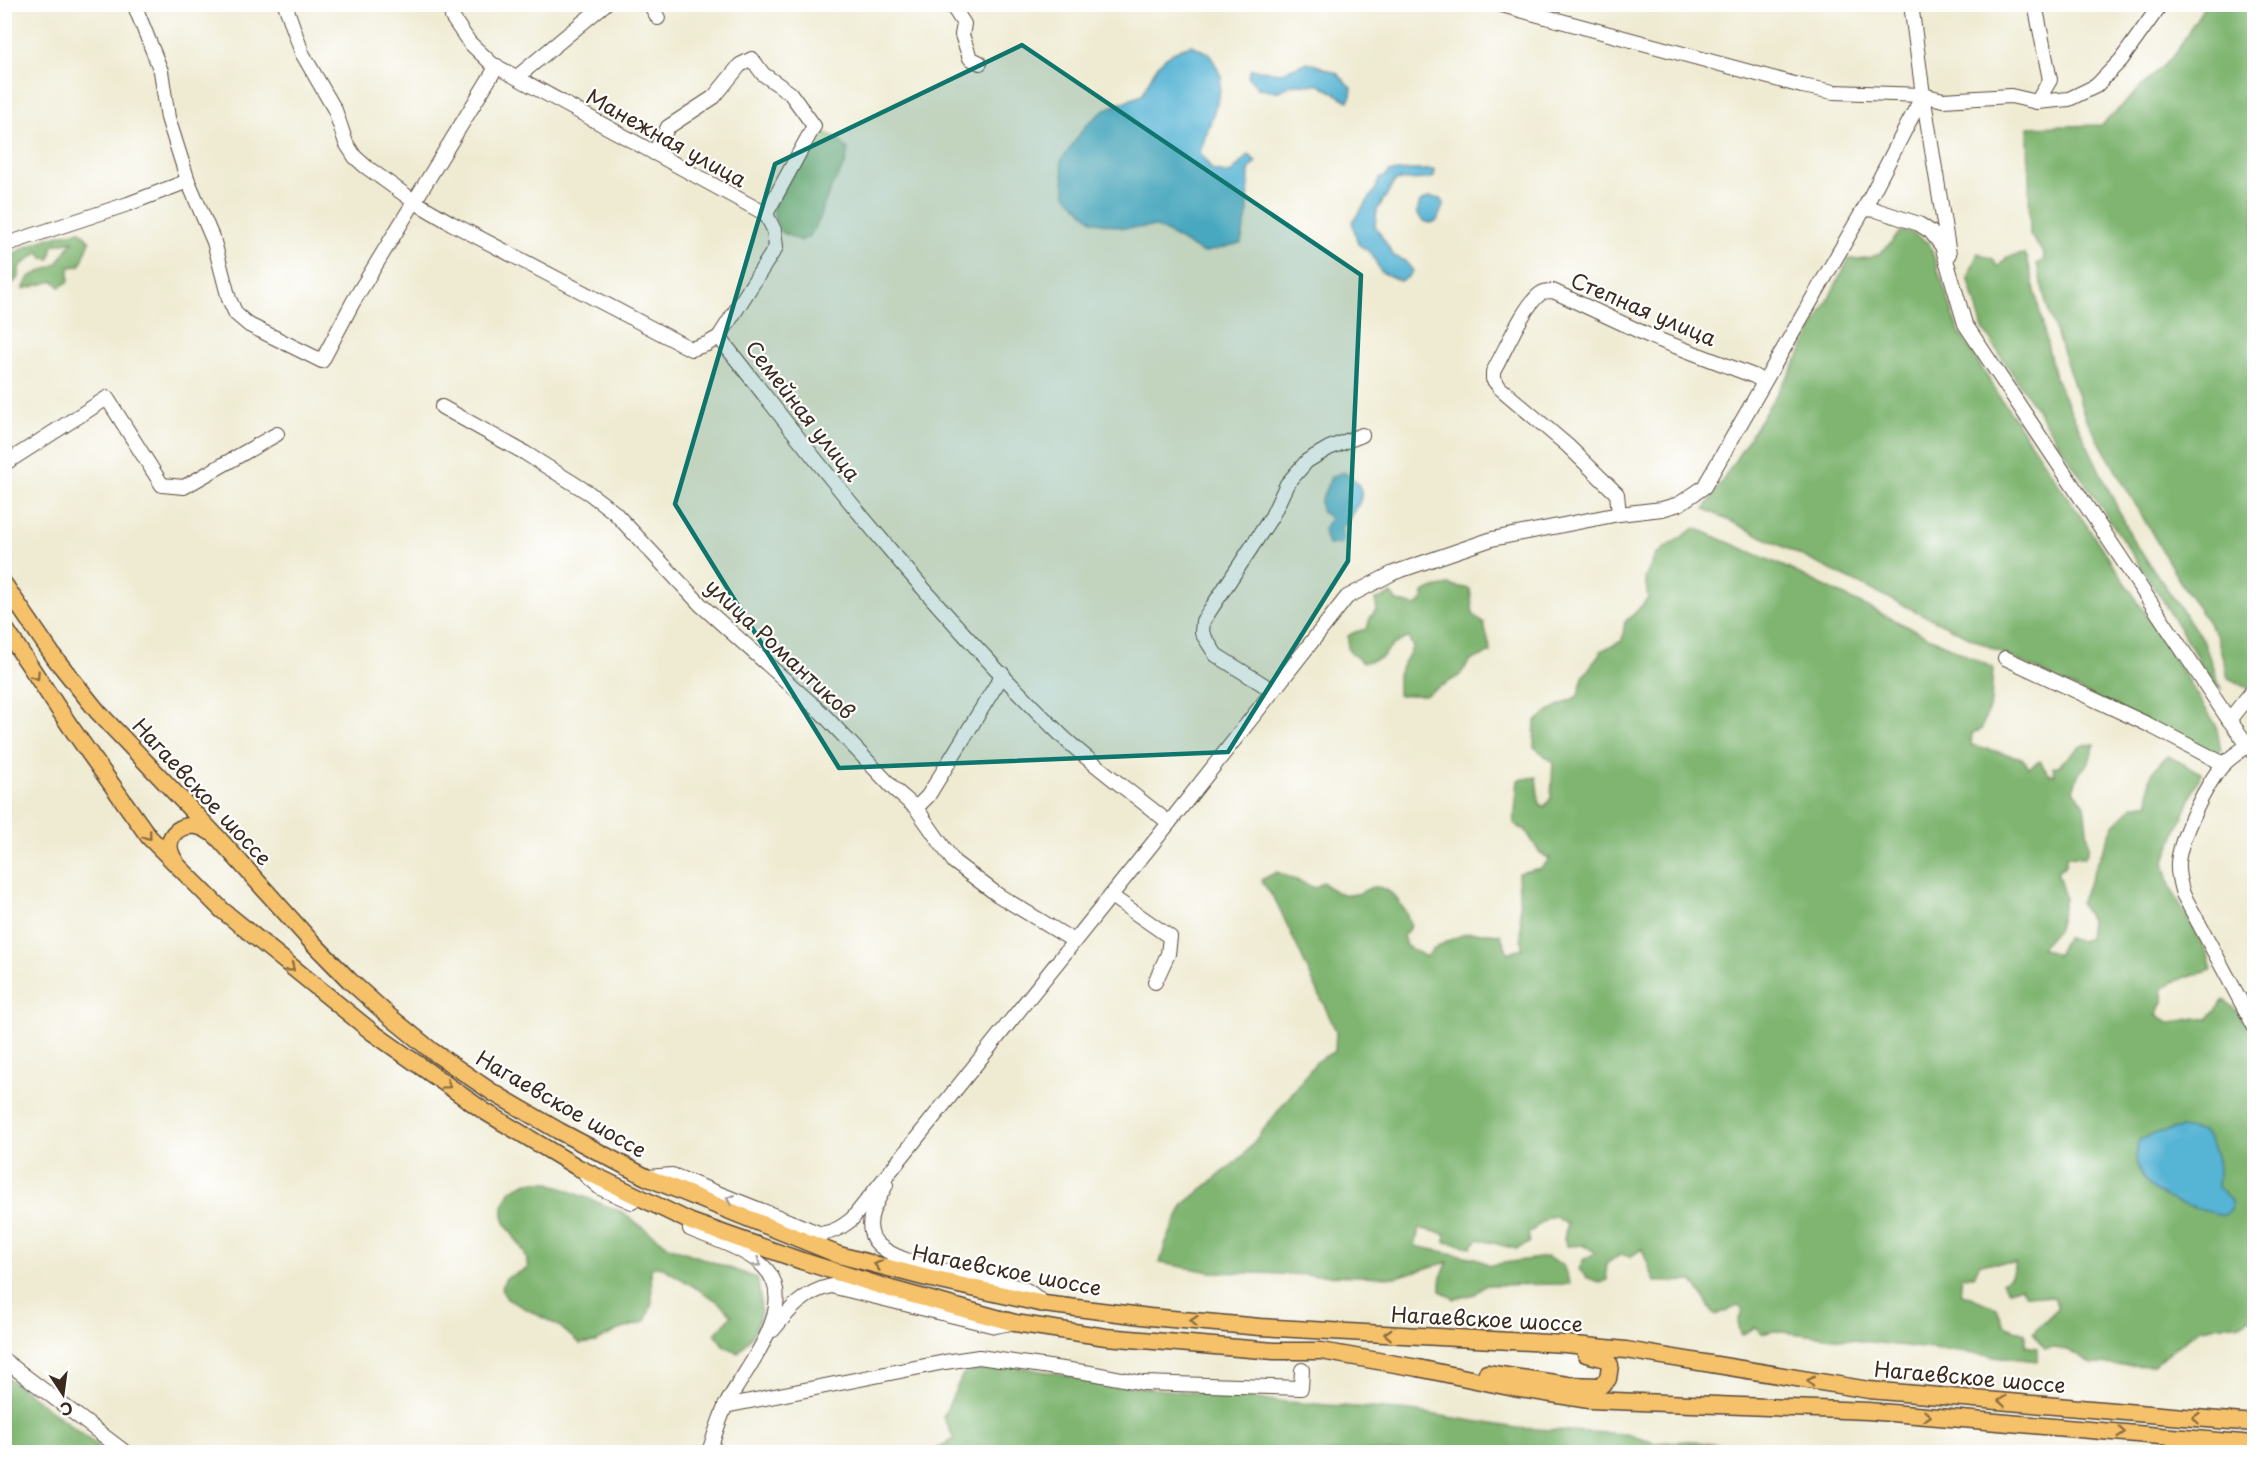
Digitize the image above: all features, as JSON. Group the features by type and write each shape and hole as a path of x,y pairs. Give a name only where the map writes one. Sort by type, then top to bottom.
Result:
{"main road":[{"name":"Нагаевское шоссе","path":"4,584 72,681 113,728 349,980 432,1051 492,1092 646,1177 839,1255 927,1278 1044,1304 1150,1317 1260,1327 1565,1344 1626,1350 1869,1390 2254,1423"},
{"name":"Нагаевское шоссе","path":"4,627 70,726 139,823 182,873 253,937 372,1032 484,1111 577,1167 691,1222 746,1242 891,1289 1015,1323 1106,1337 1274,1351 1321,1351 1589,1401 1868,1411 2254,1444"},
{"path":"182,873 168,849 170,839 175,832 189,826 198,826 220,840"},
{"path":"1415,1336 1441,1344 1595,1354 1606,1359 1610,1365 1610,1373 1608,1379 1599,1386 1587,1386 1444,1367 1418,1368"}],"street":[{"path":"135,4 161,71 168,118 188,181 214,242 229,298 236,314 249,325 322,361 353,302 497,66"},
{"name":"Семейная улица","path":"285,4 302,53 335,110 346,143 355,157 383,181 415,202 512,256 691,349 719,337 828,477 941,609 1065,738 1169,823"},
{"name":"Манежная улица","path":"455,4 452,17 463,34 497,66 766,214"},
{"path":"518,77 605,4"},
{"path":"650,4 658,18"},
{"path":"951,4 964,24 962,35 970,58 980,63"},
{"path":"1498,4 1834,93 1923,95 1943,100 2011,96 2037,102 2069,99 2096,86 2121,60 2161,4"},
{"path":"1911,4 1923,95 1955,288"},
{"path":"2035,4 2050,80 2037,102"},
{"path":"654,153 668,127 714,97 740,65 752,59 763,74 790,93 814,126 766,214 774,230 776,247 719,337"},
{"path":"646,1177 672,1175 821,1234 842,1227 852,1219 1347,597 1393,573 1492,539 1619,514 1662,509 1679,504 1704,487 1864,209 1923,95"},
{"path":"4,245 128,204 188,181"},
{"path":"1864,209 1876,210 1910,221 1931,232 1941,246 1965,324 2229,720 2251,749 2224,764 2211,780 2185,835 2178,862 2183,894 2254,1026"},
{"name":"Степная улица","path":"1619,514 1617,494 1568,446 1500,388 1493,379 1493,372 1526,311 1538,295 1545,291 1553,291 1654,338 1754,376 1764,382"},
{"path":"4,464 107,398 162,485 184,487 277,434"},
{"name":"улица Романтиков","path":"442,406 525,453 589,493 614,512 701,605 821,712 894,789 916,808 954,862 998,895 1074,941"},
{"path":"1272,690 1216,655 1202,633 1203,621 1272,516 1287,484 1300,468 1329,448 1362,435"},
{"path":"2005,658 2147,724 2224,764"},
{"path":"916,808 928,796 1003,674"},
{"path":"2229,720 2254,689"},
{"path":"1111,896 1170,937 1168,954 1155,982"},
{"path":"897,1162 874,1206 870,1220 871,1234 877,1245 903,1259 1027,1290 1044,1304"},
{"path":"577,1167 600,1188 742,1252 763,1266 777,1288 778,1301 773,1320 761,1346"},
{"path":"709,1452 725,1406 761,1346 782,1318 815,1289 831,1286 995,1326 1015,1323"},
{"path":"725,1406 945,1362 979,1358 1155,1384 1301,1389 1302,1370"},
{"path":"4,1360 125,1452"}],"highlighted area":[{"path":"1022,45 1361,275 1348,561 1228,752 839,768 675,504 775,164"}],"green space":[{"path":"2205,5 2254,5 2254,691 2228,678 2217,636 2179,580 2085,417 2046,303 2037,264 2043,261 2044,254 2030,235 2028,127 2102,125 2175,54"},
{"path":"823,132 835,137 848,149 845,165 832,186 820,219 810,236 801,241 781,232 774,217 773,207 815,140"},
{"path":"80,231 90,241 80,266 69,267 69,281 60,287 54,281 23,289 29,277 57,264 73,241 53,245 50,259 43,258 39,252 19,267 19,277 5,291 5,259 41,241"},
{"path":"1900,232 1910,232 1929,243 1959,332 2001,399 2131,591 2216,725 2221,751 2215,756 1705,509 1795,364 1849,259 1867,258 1879,254"},
{"path":"1978,253 1993,259 1998,268 2007,257 2024,254 2027,257 2055,378 2134,542 2203,640 2221,689 2212,682 2160,596 1983,329 1968,277"},
{"path":"1695,528 1783,566 1993,668 1991,702 1981,730 1972,733 1971,745 2022,758 2029,767 2040,761 2048,774 2055,775 2053,767 2058,766 2081,746 2095,744 2089,762 2078,775 2073,790 2084,804 2089,847 2085,857 2066,856 2066,865 2057,871 2065,898 2058,929 2041,948 2057,955 2066,937 2078,941 2088,939 2090,920 2080,903 2114,825 2133,806 2149,803 2151,776 2157,766 2168,756 2201,773 2164,862 2170,886 2208,955 2212,970 2172,982 2162,989 2164,1000 2157,1015 2170,1023 2196,1018 2208,1019 2224,1000 2237,1011 2254,1034 2254,1316 2242,1323 2201,1328 2152,1366 2092,1364 2068,1350 2045,1349 2033,1332 2058,1308 2054,1298 2025,1294 2020,1287 2009,1291 2002,1282 2011,1276 2015,1263 1980,1263 1974,1276 1962,1276 1960,1293 1997,1308 2004,1325 2025,1333 2025,1346 2037,1348 2037,1361 1773,1331 1762,1334 1755,1327 1741,1335 1738,1321 1743,1310 1738,1306 1715,1315 1693,1281 1655,1282 1642,1249 1630,1257 1621,1254 1606,1264 1607,1280 1601,1283 1586,1277 1579,1269 1583,1260 1595,1253 1585,1245 1567,1246 1564,1239 1567,1224 1554,1216 1547,1218 1528,1234 1530,1243 1516,1249 1478,1239 1471,1247 1445,1242 1445,1234 1419,1228 1415,1246 1475,1258 1490,1265 1546,1257 1563,1265 1570,1284 1486,1285 1475,1294 1454,1299 1441,1291 1441,1277 1448,1262 1396,1277 1211,1272 1160,1263 1166,1242 1184,1204 1243,1156 1317,1061 1335,1051 1336,1031 1277,903 1261,880 1277,872 1315,888 1323,882 1334,891 1347,895 1374,887 1387,890 1402,906 1411,926 1403,936 1406,946 1426,957 1446,942 1471,933 1500,934 1508,953 1522,949 1518,873 1541,868 1550,859 1539,852 1525,829 1518,828 1514,823 1518,780 1536,777 1539,803 1544,807 1551,798 1553,762 1534,747 1535,722 1551,710 1578,696 1583,677 1602,650 1622,641 1625,622 1648,598 1645,578 1656,554"},
{"path":"1449,585 1470,589 1473,614 1484,624 1491,652 1470,661 1459,676 1425,695 1398,695 1398,674 1413,647 1408,637 1393,645 1381,658 1362,663 1348,649 1348,636 1367,629 1370,618 1377,609 1375,600 1392,594 1396,601 1416,606 1423,600 1423,593"},
{"path":"528,1182 547,1182 622,1212 668,1246 757,1278 761,1311 757,1327 738,1353 723,1345 715,1334 732,1315 716,1300 660,1266 651,1268 652,1303 645,1322 616,1331 596,1342 580,1344 559,1326 507,1299 501,1289 506,1278 527,1269 527,1261 506,1223 503,1207 511,1190"},
{"path":"1000,1364 1137,1387 1287,1402 1411,1411 1517,1428 1626,1434 1655,1443 1691,1441 1744,1449 1744,1452 931,1452 954,1439 943,1417 963,1374"},
{"path":"4,1375 106,1452 15,1452 5,1448"}],"water":[{"path":"1191,45 1210,54 1221,76 1219,97 1200,152 1212,170 1230,174 1248,155 1256,161 1249,170 1248,211 1241,243 1203,253 1157,227 1124,228 1093,221 1066,195 1061,161 1086,125 1106,109 1142,95 1160,63 1172,53"},
{"path":"1308,62 1337,73 1352,89 1348,101 1321,85 1294,84 1279,91 1270,91 1258,88 1248,77 1251,69 1280,73"},
{"path":"1434,170 1434,177 1395,181 1377,210 1375,226 1394,256 1405,261 1413,271 1407,278 1400,281 1381,272 1371,253 1358,244 1352,222 1375,191 1379,179 1389,172"},
{"path":"1430,197 1441,199 1444,203 1437,221 1431,223 1423,221 1417,213 1420,202"},
{"path":"1343,472 1359,486 1360,499 1353,514 1341,529 1344,539 1340,544 1328,545 1323,531 1330,518 1321,511 1320,502 1331,477"},
{"path":"2180,1128 2203,1131 2212,1145 2218,1164 2217,1187 2232,1202 2231,1210 2224,1215 2176,1202 2149,1185 2140,1173 2136,1158 2139,1140"}]}
